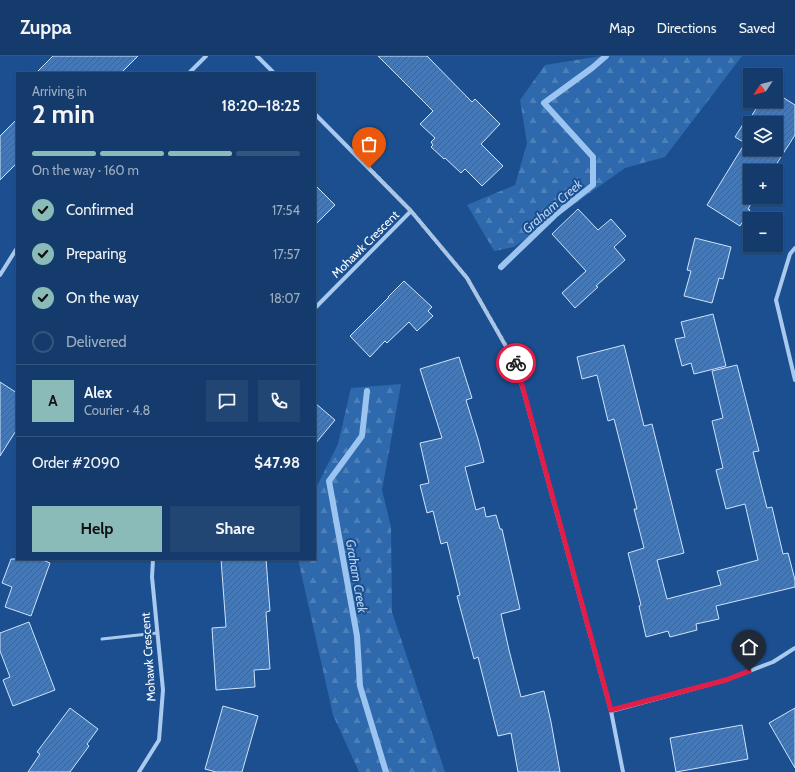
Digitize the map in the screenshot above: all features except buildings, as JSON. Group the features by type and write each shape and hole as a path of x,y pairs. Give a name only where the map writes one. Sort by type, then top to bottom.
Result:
{"street":[{"path":"190,72 206,56"},
{"path":"257,56 273,72"},
{"path":"316,115 411,211 467,278 516,364 611,710 623,772"},
{"name":"Mohawk Crescent","path":"316,307 411,211"},
{"path":"795,248 790,254 776,300 795,380"},
{"path":"0,275 16,250"},
{"name":"Mohawk Crescent","path":"139,772 159,740 163,690 152,577 153,560"},
{"path":"611,710 726,680 773,662 795,648"}],"lane":[{"path":"102,639 157,633"}],"green space":[{"path":"601,56 742,56 665,157 625,168 514,247 494,251 467,205 515,185 527,143 520,100 545,65"},
{"path":"401,384 382,490 391,527 392,612 445,772 359,772 333,715 298,560 316,560 316,488 338,444 351,388"}],"waterway":[{"name":"Graham Creek","path":"501,267 555,215 593,185 593,157 544,103 606,56"},
{"name":"Graham Creek","path":"367,391 362,436 329,481 357,636 360,686 386,772"}],"way so far":[{"path":"369,168 411,211 467,278 516,363"}],"route":[{"path":"516,363 611,710 726,680 749,671"}]}
